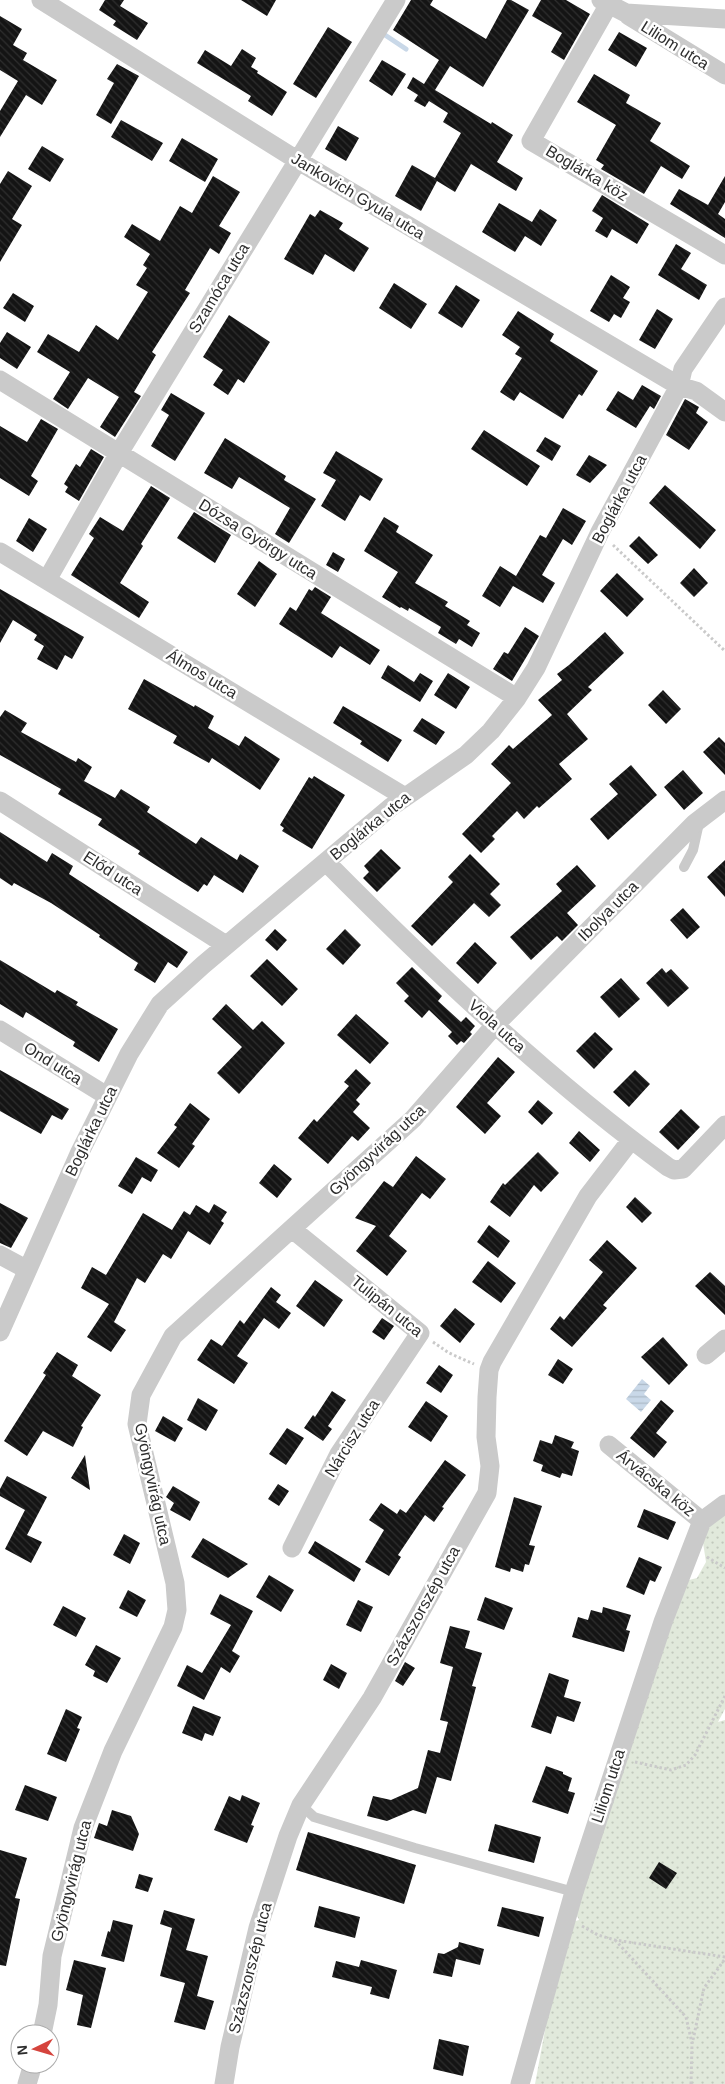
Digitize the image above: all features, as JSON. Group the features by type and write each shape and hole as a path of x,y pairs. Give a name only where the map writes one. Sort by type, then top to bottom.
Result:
{"street":[{"name":"Jankovich Gyula utca","path":"41,0 297,160 679,386 696,390 725,412"},
{"name":"Szamóca utca","path":"47,580 119,453 396,0"},
{"name":"Liliom utca","path":"605,2 725,75"},
{"name":"Boglárka köz","path":"605,2 531,141 725,255"},
{"path":"626,14 725,19"},
{"name":"Boglárka utca","path":"0,1332 26,1270 107,1096 140,1035 160,1004 178,986 326,862 405,797 466,755 491,731 536,668 600,532 679,386 683,369 725,307"},
{"name":"Dózsa György utca","path":"0,380 516,698"},
{"name":"Álmos utca","path":"0,552 405,797"},
{"name":"Ibolya utca","path":"495,1025 700,819 725,800"},
{"name":"Előd utca","path":"0,801 226,945"},
{"name":"Viola utca","path":"326,862 495,1025 632,1140 668,1167 674,1170 683,1169 725,1125"},
{"name":"Gyöngyvirág utca","path":"44,2024 48,2005 52,1956 83,1828 113,1751 173,1627 177,1610 173,1574 137,1424 141,1395 173,1336 413,1119 495,1025"},
{"name":"Ond utca","path":"0,1030 107,1096"},
{"name":"Százszorszép utca","path":"224,2084 230,2047 258,1928 288,1836 301,1805 372,1698 487,1493 490,1466 486,1437 489,1370 588,1196 632,1140"},
{"name":"Tulipán utca","path":"292,1229 420,1333"},
{"path":"0,1255 26,1270"},
{"name":"Nárcisz utca","path":"292,1548 338,1454 420,1333"},
{"path":"706,1355 725,1339"},
{"name":"Árvácska köz","path":"610,1445 702,1521"},
{"path":"702,1521 725,1504"},
{"name":"Liliom utca","path":"520,2084 574,1892 663,1622 702,1521"}],"lane":[{"path":"684,867 693,850 700,819"},
{"path":"301,1805 314,1817 415,1848 574,1892"}],"path":[{"path":"600,532 725,651"},
{"name":"Tulipán utca","path":"420,1333 449,1353 489,1370"},
{"path":"618,1757 671,1770 686,1766 695,1755 725,1696"},
{"path":"568,1915 576,1919 582,1927 598,1935 615,1940 725,1958 704,1988 692,2043 691,2084"},
{"path":"615,1940 686,2018 692,2043"}],"shaded area":[{"path":"725,1510 725,1709 718,1722 725,1720 725,2084 535,2084 548,2014 572,1922 579,1920 575,1911 669,1625 689,1580 697,1578 706,1562 702,1536 708,1524"}],"water":[{"path":"642,1379 650,1386 644,1394 651,1400 641,1412 626,1399"}],"building":[{"path":"105,0 124,0 120,6 148,23 137,40 113,25 116,21 99,10"},
{"path":"241,0 276,0 267,16"},
{"path":"411,0 433,0 430,5 486,39 507,0 511,0 529,10 483,87 450,66 435,90 513,135 497,162 523,178 516,191 471,164 455,192 437,181 421,211 395,196 412,165 435,178 461,133 443,122 448,113 429,101 425,107 414,101 418,95 407,88 413,77 424,84 439,60 393,30"},
{"path":"541,0 566,0 590,14 564,60 551,52 562,33 532,16"},
{"path":"0,16 22,29 13,45 27,53 23,60 57,80 42,105 26,95 0,137 0,111 18,81 0,70"},
{"path":"328,27 352,42 316,98 293,84"},
{"path":"619,32 647,48 636,67 608,50"},
{"path":"242,49 256,58 251,67 258,71 257,73 287,92 272,116 248,101 251,96 197,63 205,50 231,66"},
{"path":"382,60 406,74 392,96 369,81"},
{"path":"117,64 139,76 111,124 96,115 114,83 107,79"},
{"path":"594,74 630,95 626,103 661,123 650,141 690,166 682,179 661,166 644,194 601,169 604,165 596,160 616,125 577,102"},
{"path":"121,120 163,143 152,161 111,137"},
{"path":"338,126 359,138 346,161 325,149"},
{"path":"182,138 218,159 205,182 169,161"},
{"path":"42,146 64,159 50,182 28,169"},
{"path":"8,171 32,186 12,219 22,225 0,262 0,184"},
{"path":"213,176 240,192 219,226 231,233 219,254 210,248 185,290 190,293 152,352 156,355 134,392 141,396 115,437 100,427 119,397 88,378 68,409 53,399 70,372 37,352 48,334 79,352 96,325 118,340 148,292 136,285 147,268 143,265 150,254 124,237 132,224 160,241 180,206 192,213"},
{"path":"725,176 725,202 718,214 725,219 725,238 670,204 679,189 708,205"},
{"path":"602,195 649,224 637,244 612,229 607,238 595,231 603,218 592,211"},
{"path":"499,203 532,222 540,209 557,220 541,246 525,236 515,252 482,232"},
{"path":"320,210 343,223 339,229 369,248 354,272 325,254 313,275 284,259 310,214 315,217"},
{"path":"676,244 691,253 681,269 707,285 699,300 658,275"},
{"path":"611,275 630,287 623,298 630,302 621,318 614,314 609,322 590,311"},
{"path":"394,283 427,304 411,329 379,308"},
{"path":"456,285 480,300 462,328 438,313"},
{"path":"13,293 34,306 25,322 3,308"},
{"path":"657,309 673,319 655,349 639,340"},
{"path":"518,311 554,334 550,341 598,371 582,396 579,394 563,419 520,392 514,401 500,392 522,358 515,354 520,347 502,335"},
{"path":"229,315 270,342 244,383 238,379 228,395 213,385 223,370 203,357"},
{"path":"7,332 31,347 17,369 0,358 0,343"},
{"path":"642,385 661,396 654,409 650,406 636,428 606,410 618,391 633,400"},
{"path":"171,393 205,413 175,461 151,446 169,415 161,410"},
{"path":"685,399 699,407 696,413 708,422 689,450 666,435"},
{"path":"41,419 58,429 31,476 38,481 29,496 0,478 0,426 27,442"},
{"path":"484,430 540,466 527,486 471,449"},
{"path":"545,437 561,446 552,461 536,451"},
{"path":"225,438 286,476 284,480 316,499 289,543 275,534 290,508 239,477 232,489 204,473"},
{"path":"91,449 104,457 79,501 65,492 68,487 64,484 76,464 80,467"},
{"path":"336,451 383,479 370,501 360,495 345,521 321,506 336,480 323,473"},
{"path":"589,455 607,465 590,483 576,475"},
{"path":"665,485 716,530 700,549 649,503"},
{"path":"151,486 170,498 141,544 143,546 120,583 149,602 139,618 71,575 94,538 89,534 100,517 123,531"},
{"path":"563,508 586,521 572,545 563,539 542,575 555,583 543,603 513,586 500,607 482,596 500,566 516,576 540,535 546,538"},
{"path":"194,512 231,535 215,563 177,538"},
{"path":"384,517 399,526 396,532 433,555 415,583 448,602 445,606 470,621 467,625 480,633 472,647 459,639 456,644 438,633 441,627 409,608 408,611 400,608 382,597 398,572 364,551"},
{"path":"29,518 47,529 33,552 16,541"},
{"path":"639,536 658,555 648,564 629,546"},
{"path":"333,552 345,559 338,572 326,565"},
{"path":"259,561 277,574 255,607 237,594"},
{"path":"694,568 708,583 694,597 680,583"},
{"path":"617,573 644,599 627,617 600,591"},
{"path":"315,587 331,597 321,613 380,650 370,665 340,646 332,658 279,624 290,607 296,611 309,589 312,591"},
{"path":"0,589 84,637 72,659 65,655 57,670 37,659 44,646 34,640 37,635 13,620 0,643"},
{"path":"525,627 539,636 512,681 493,669 504,652 508,654"},
{"path":"605,632 624,653 588,687 592,690 567,714 588,739 559,764 572,779 539,808 537,806 524,819 517,811 492,836 495,839 481,853 462,834 511,783 491,764 509,745 513,749 552,715 538,700 562,680 557,674"},
{"path":"388,665 414,682 420,673 433,681 420,702 381,678"},
{"path":"448,673 470,687 456,709 434,695"},
{"path":"144,679 214,716 208,728 239,746 245,736 280,759 260,790 212,758 209,763 173,743 177,736 128,709"},
{"path":"663,690 681,709 666,724 648,705"},
{"path":"343,706 402,740 388,762 360,744 362,741 333,723"},
{"path":"5,710 27,723 21,732 76,762 78,758 92,767 84,781 115,798 121,789 150,807 147,812 196,844 201,837 237,860 240,854 259,866 243,893 214,875 207,886 204,884 198,892 138,854 140,851 98,825 102,819 58,794 61,789 0,755 0,717"},
{"path":"422,718 445,732 436,745 413,731"},
{"path":"719,737 725,743 725,775 703,752"},
{"path":"631,765 657,795 608,840 590,819 618,794 609,784"},
{"path":"683,770 703,793 684,810 664,787"},
{"path":"314,776 345,795 312,849 282,831 284,828 280,825 309,777 312,779"},
{"path":"0,832 47,862 52,853 73,866 69,874 188,952 177,968 168,962 155,983 134,970 138,963 99,937 100,935 51,903 14,883 12,886 0,878"},
{"path":"381,849 401,868 377,892 363,878 369,872 364,866"},
{"path":"470,854 500,884 490,894 501,905 489,917 474,903 432,946 411,926 453,882 448,877"},
{"path":"725,860 725,897 707,877"},
{"path":"577,865 596,886 567,913 578,925 562,941 557,936 531,960 510,937 562,891 556,884"},
{"path":"683,908 700,927 687,939 670,920"},
{"path":"275,929 287,940 277,951 265,940"},
{"path":"345,929 361,945 343,965 326,949"},
{"path":"475,942 497,963 478,984 456,963"},
{"path":"267,959 298,989 282,1006 250,976"},
{"path":"0,960 55,993 57,990 78,1002 76,1005 118,1029 99,1062 73,1046 75,1042 26,1012 23,1018 0,1004"},
{"path":"412,967 442,996 438,1001 461,1022 466,1017 475,1026 470,1032 472,1034 464,1043 461,1041 457,1045 448,1036 452,1032 429,1010 422,1018 404,1001 409,996 396,983"},
{"path":"662,968 666,973 671,969 689,988 668,1007 646,983"},
{"path":"621,978 640,999 619,1018 600,997"},
{"path":"226,1004 253,1030 262,1021 285,1043 239,1094 217,1073 242,1047 212,1019"},
{"path":"356,1014 389,1043 370,1064 337,1035"},
{"path":"595,1032 613,1049 594,1069 576,1051"},
{"path":"498,1057 515,1072 487,1103 501,1116 485,1134 456,1107"},
{"path":"356,1069 371,1083 356,1100 360,1104 353,1112 370,1128 358,1141 352,1136 328,1164 298,1138 314,1119 317,1122 349,1086 344,1082"},
{"path":"0,1070 69,1109 62,1120 52,1115 41,1134 0,1111"},
{"path":"635,1070 650,1084 629,1107 613,1092"},
{"path":"538,1100 553,1113 542,1125 528,1112"},
{"path":"190,1103 210,1119 192,1144 195,1146 179,1168 157,1153 177,1127 174,1125"},
{"path":"681,1109 700,1127 678,1150 659,1132"},
{"path":"579,1131 600,1150 590,1162 569,1143"},
{"path":"538,1152 559,1173 541,1192 534,1185 510,1217 490,1202 503,1183 505,1185"},
{"path":"416,1156 446,1179 430,1199 422,1193 389,1236 407,1251 387,1276 356,1251 376,1226 355,1218 384,1181 393,1187"},
{"path":"136,1157 158,1170 151,1182 142,1177 132,1194 118,1186"},
{"path":"274,1164 292,1179 277,1198 259,1183"},
{"path":"635,1197 652,1213 642,1223 626,1207"},
{"path":"0,1203 28,1218 11,1248 0,1243"},
{"path":"214,1204 227,1212 221,1221 224,1223 210,1245 188,1231 171,1259 163,1254 145,1283 137,1278 114,1322 126,1330 111,1352 87,1337 109,1304 81,1288 92,1267 106,1275 143,1213 172,1230 184,1211 190,1215 196,1205 209,1213"},
{"path":"489,1225 510,1241 498,1258 477,1242"},
{"path":"607,1240 637,1268 603,1305 607,1308 572,1347 550,1329 560,1316 564,1320 603,1272 589,1260"},
{"path":"488,1261 516,1283 501,1303 472,1282"},
{"path":"710,1272 725,1286 725,1315 695,1286"},
{"path":"315,1280 343,1300 324,1327 296,1306"},
{"path":"271,1287 281,1295 276,1302 291,1313 279,1329 264,1318 237,1356 248,1363 234,1384 197,1360 211,1339 222,1346 240,1320 244,1324"},
{"path":"455,1308 475,1324 460,1343 440,1326"},
{"path":"382,1318 394,1326 384,1340 372,1332"},
{"path":"663,1337 688,1365 669,1385 641,1357"},
{"path":"57,1352 78,1365 72,1376 101,1395 81,1426 83,1427 73,1447 43,1431 27,1456 4,1441 46,1375 43,1373"},
{"path":"558,1359 573,1369 563,1384 548,1375"},
{"path":"439,1365 453,1375 441,1393 426,1383"},
{"path":"332,1391 346,1400 328,1426 332,1429 323,1441 304,1428 313,1415 315,1417"},
{"path":"198,1398 218,1410 206,1431 187,1420"},
{"path":"661,1400 674,1411 656,1433 667,1442 654,1458 630,1438"},
{"path":"426,1401 448,1416 431,1442 408,1427"},
{"path":"163,1416 183,1428 175,1442 155,1431"},
{"path":"287,1428 304,1438 286,1465 269,1454"},
{"path":"555,1435 574,1442 571,1448 579,1451 572,1476 562,1473 560,1478 541,1471 543,1465 533,1461 540,1440 552,1444"},
{"path":"85,1455 90,1490 71,1478"},
{"path":"445,1460 466,1475 442,1507 444,1508 434,1522 425,1515 398,1555 401,1557 389,1576 365,1562 384,1530 369,1520 381,1503 397,1514 400,1509 406,1513"},
{"path":"7,1476 47,1497 27,1535 42,1542 31,1563 5,1549 25,1510 0,1496 0,1489"},
{"path":"278,1484 289,1491 279,1506 268,1499"},
{"path":"173,1486 200,1502 190,1521 170,1510 174,1503 166,1497"},
{"path":"514,1497 542,1506 529,1545 535,1546 529,1565 525,1564 523,1572 511,1568 510,1572 495,1567"},
{"path":"644,1509 676,1522 668,1540 637,1527"},
{"path":"124,1534 140,1543 130,1564 113,1555"},
{"path":"203,1538 248,1564 228,1578 191,1557"},
{"path":"315,1541 361,1569 354,1582 308,1553"},
{"path":"639,1557 662,1567 655,1582 650,1580 644,1595 626,1587"},
{"path":"269,1575 294,1590 281,1612 256,1597"},
{"path":"128,1590 146,1600 137,1617 119,1608"},
{"path":"220,1594 253,1611 232,1651 240,1656 230,1673 221,1667 204,1700 177,1686 187,1665 202,1673 231,1625 210,1614"},
{"path":"485,1597 513,1608 504,1630 477,1620"},
{"path":"358,1600 373,1607 361,1632 346,1625"},
{"path":"63,1606 86,1618 76,1637 53,1625"},
{"path":"603,1607 631,1615 626,1630 630,1631 624,1652 572,1637 578,1617 588,1620 591,1610 602,1613"},
{"path":"450,1626 470,1631 465,1648 482,1653 472,1686 476,1687 451,1781 437,1777 426,1814 413,1810 387,1821 367,1816 373,1796 391,1800 418,1788 428,1750 440,1753 448,1722 440,1720 453,1667 440,1663"},
{"path":"96,1645 121,1658 107,1683 93,1676 95,1671 85,1665"},
{"path":"405,1662 415,1668 403,1686 395,1681"},
{"path":"331,1664 347,1673 339,1689 323,1680"},
{"path":"549,1673 569,1680 564,1697 581,1702 574,1722 557,1716 551,1734 531,1727"},
{"path":"193,1706 221,1717 213,1736 205,1733 202,1741 182,1733"},
{"path":"66,1709 82,1717 77,1728 80,1729 66,1762 47,1754"},
{"path":"546,1766 563,1772 563,1774 572,1778 568,1791 575,1793 568,1814 532,1802"},
{"path":"25,1785 57,1797 48,1821 15,1810"},
{"path":"242,1795 260,1803 251,1825 254,1826 247,1843 214,1830 229,1796 240,1801"},
{"path":"112,1810 131,1816 139,1834 133,1851 94,1838 99,1823 107,1826"},
{"path":"495,1824 541,1837 534,1863 488,1851"},
{"path":"308,1832 416,1865 404,1904 296,1870"},
{"path":"0,1850 27,1858 15,1898 20,1899 6,1966 0,1965"},
{"path":"659,1862 677,1873 666,1889 649,1878"},
{"path":"139,1874 153,1878 148,1892 135,1888"},
{"path":"319,1906 360,1917 355,1938 314,1927"},
{"path":"502,1907 544,1917 539,1937 497,1926"},
{"path":"164,1910 195,1919 186,1950 208,1956 197,1996 214,2001 205,2030 174,2022 185,1983 160,1976 172,1928 160,1924"},
{"path":"113,1920 133,1925 124,1962 101,1956"},
{"path":"459,1942 484,1949 480,1965 456,1959 452,1977 433,1973 438,1953 444,1954 458,1947"},
{"path":"74,1960 106,1968 91,2028 77,2025 83,1995 66,1990"},
{"path":"361,1960 397,1970 389,1999 370,1994 372,1987 332,1977 336,1961 359,1967"},
{"path":"439,2039 469,2046 463,2076 433,2069"}],"waterway":[{"path":"385,35 406,49"}]}
